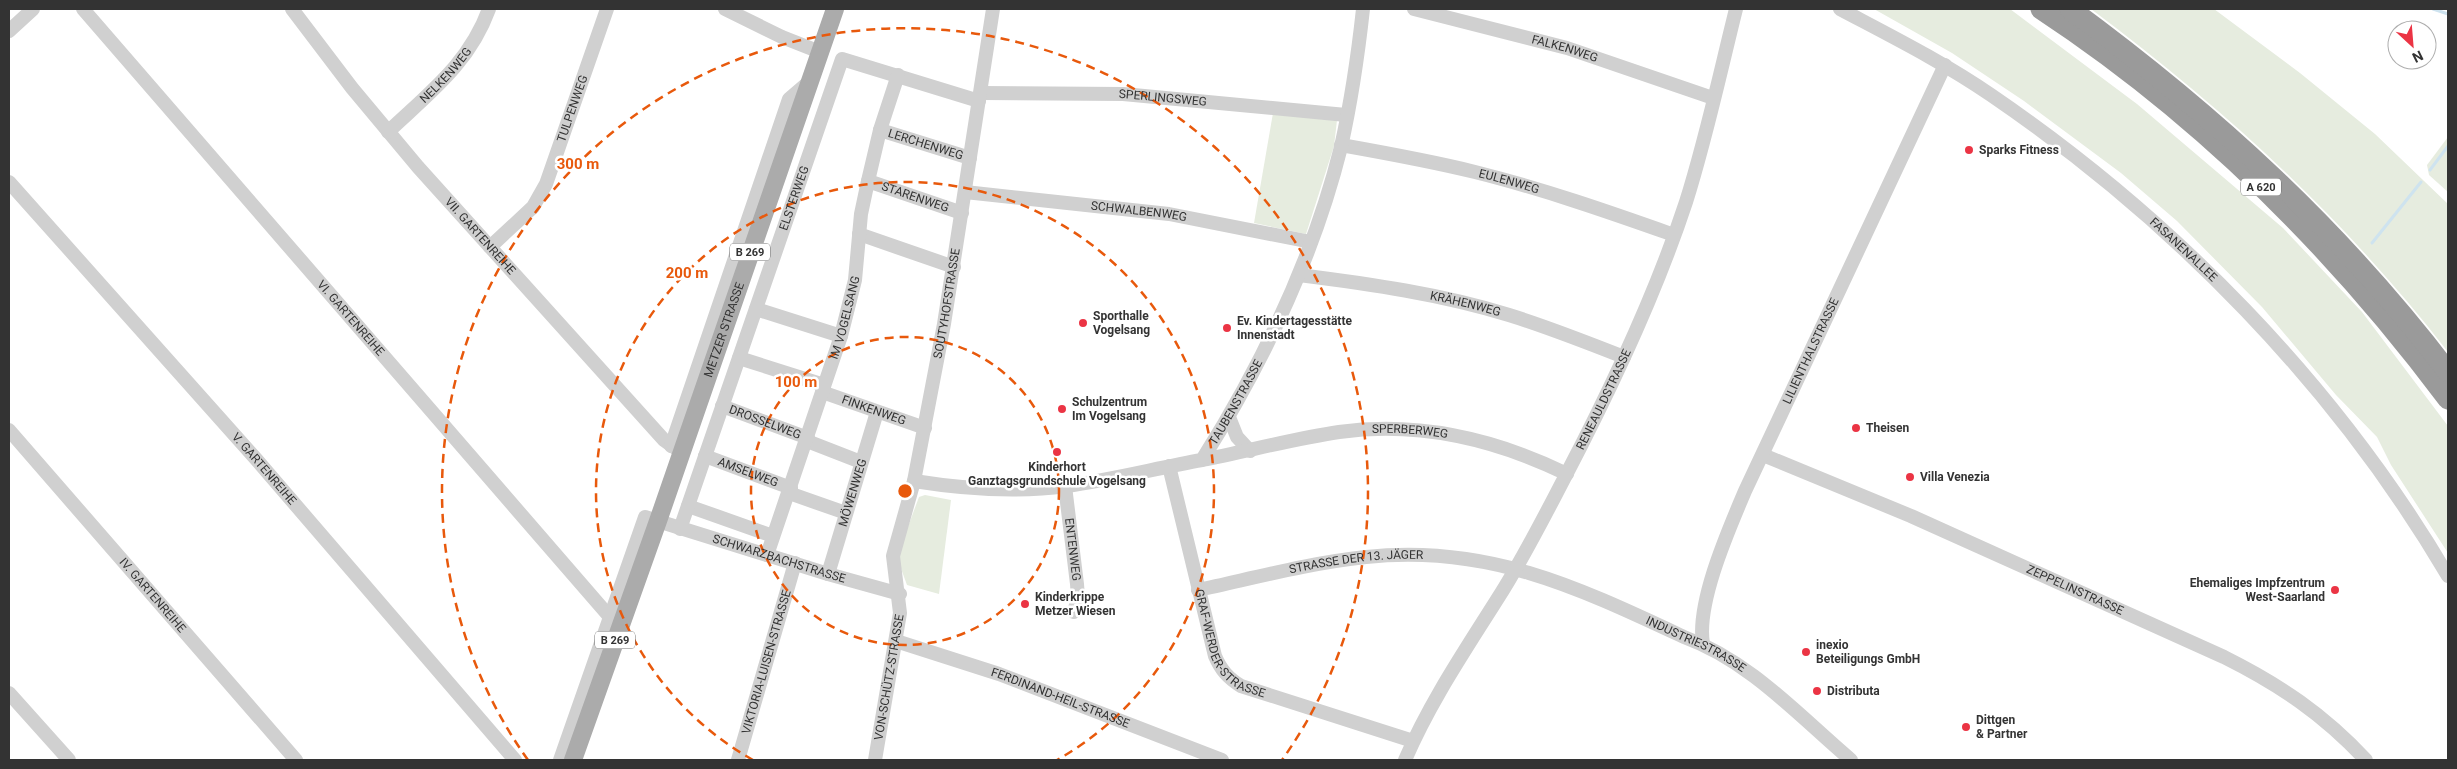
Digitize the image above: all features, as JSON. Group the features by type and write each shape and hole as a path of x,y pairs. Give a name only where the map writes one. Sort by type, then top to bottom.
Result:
{"highway":[{"name":"A 620","path":"2041,9 2122,66 2241,167 2314,239 2354,282 2448,399"},
{"name":"A 620","path":"2070,9 2164,80 2284,186 2366,273 2448,372"}],"main road":[{"name":"METZER STRASSE","path":"573,760 615,620 658,521 676,449 835,9"}],"street":[{"path":"9,31 33,9"},
{"name":"VI. GARTENREIHE","path":"83,9 615,620"},
{"name":"VII. GARTENREIHE","path":"292,9 337,70 388,132 490,247 676,449"},
{"name":"NELKENWEG","path":"388,132 463,59 482,26 489,9"},
{"name":"TULPENWEG","path":"490,247 529,211 546,184 607,9"},
{"path":"725,9 782,38 820,52"},
{"name":"SOUTYHOFSTRASSE","path":"900,594 893,556 914,482 925,428 954,267 993,9"},
{"name":"TAUBENSTRASSE","path":"1202,460 1229,417 1265,350 1311,242 1341,145 1363,9"},
{"name":"FALKENWEG","path":"1414,9 1567,48 1713,98"},
{"name":"RENEAULDSTRASSE","path":"1405,760 1444,681 1516,569 1567,474 1624,357 1674,235 1693,177 1736,9"},
{"name":"FASANENALLEE","path":"1840,9 1945,65 1991,94 2072,155 2144,214 2212,276 2288,356 2330,406 2409,512 2448,576"},
{"name":"ELSTERWEG","path":"680,529 842,59 980,97"},
{"name":"LILIENTHALSTRASSE","path":"1703,644 1702,632 1713,578 1740,488 1763,455 1945,65"},
{"name":"IM VOGELSANG","path":"767,556 841,336 855,280 859,234 868,181 880,130 898,75"},
{"name":"SPERLINGSWEG","path":"980,97 1123,94 1346,114"},
{"name":"LERCHENWEG","path":"880,130 970,158"},
{"name":"EULENWEG","path":"1341,145 1421,159 1502,179 1674,235"},
{"name":"STARENWEG","path":"868,181 962,213"},
{"name":"V. GARTENREIHE","path":"9,182 256,459 515,760"},
{"name":"SCHWALBENWEG","path":"965,192 1169,214 1311,242"},
{"path":"859,234 954,267"},
{"name":"KRÄHENWEG","path":"1299,274 1399,289 1467,303 1543,326 1624,357"},
{"path":"756,308 841,336"},
{"name":"FINKENWEG","path":"739,358 823,388 877,412 925,428"},
{"name":"DROSSELWEG","path":"722,406 861,462"},
{"name":"MÖWENWEG","path":"828,574 877,412"},
{"path":"1229,417 1237,437 1250,451"},
{"name":"SPERBERWEG","path":"1202,460 1341,432 1418,429 1493,444 1521,452 1567,474"},
{"name":"IV. GARTENREIHE","path":"9,430 296,760"},
{"name":"ZEPPELINSTRASSE","path":"1763,455 1911,516 2216,653 2265,678 2325,719 2366,760"},
{"name":"AMSELWEG","path":"705,456 846,513"},
{"path":"914,482 984,489 1065,486 1202,460"},
{"name":"GRAF-WERDER-STRASSE","path":"1169,466 1198,590 1215,656 1220,668 1229,678 1241,686 1413,741"},
{"name":"ENTENWEG","path":"1065,486 1077,584 1078,598 1074,612"},
{"name":"SCHWARZBACHSTRASSE","path":"688,506 773,536"},
{"name":"SCHWARZBACHSTRASSE","path":"658,521 767,556 900,594"},
{"name":"STRASSE DER 13. JÄGER","path":"1198,590 1299,568 1366,557 1430,555 1486,561 1516,569"},
{"name":"VIKTORIA-LUISEN-STRASSE","path":"738,760 795,564"},
{"name":"INDUSTRIESTRASSE","path":"1516,569 1563,583 1703,644 1762,682 1851,760"},
{"name":"VON-SCHÜTZ-STRASSE","path":"874,760 896,641 900,612 900,594"},
{"name":"METZER STRASSE","path":"560,760 615,620"},
{"name":"FERDINAND-HEIL-STRASSE","path":"896,641 999,674 1222,760"},
{"path":"9,693 69,760"}],"shaded area":[{"path":"1874,9 2010,9 2137,104 2283,228 2362,312 2448,426 2448,553 2391,465 2377,437 2336,395 2262,307 2177,221 2121,173 2024,101 1952,53"},
{"path":"2091,9 2214,9 2300,73 2375,134 2448,204 2448,352 2367,256 2281,168 2189,86"},
{"path":"1273,113 1337,120 1334,146 1306,234 1254,223"},
{"path":"2448,137 2448,192 2429,175 2427,165"},
{"path":"925,495 951,500 939,594 907,585 899,563 900,548 919,497"}],"waterway":[{"path":"2433,9 2448,14"},
{"path":"2430,170 2448,146"},
{"path":"2372,243 2421,182"}],"place":[{"name":"Sparks Fitness","path":"1969,150"},
{"name":"Sporthalle Vogelsang","path":"1083,323"},
{"name":"Ev. Kindertagesstätte Innenstadt","path":"1227,328"},
{"name":"Schulzentrum Im Vogelsang","path":"1062,409"},
{"name":"Theisen","path":"1856,428"},
{"name":"Kinderhort Ganztagsgrundschule Vogelsang","path":"1057,452"},
{"name":"Villa Venezia","path":"1910,477"},
{"name":"Ehemaliges Impfzentrum West-Saarland","path":"2335,590"},
{"name":"Kinderkrippe Metzer Wiesen","path":"1025,604"},
{"name":"inexio Beteiligungs GmbH","path":"1806,652"},
{"name":"Distributa","path":"1817,691"},
{"name":"Dittgen & Partner","path":"1966,727"}]}
